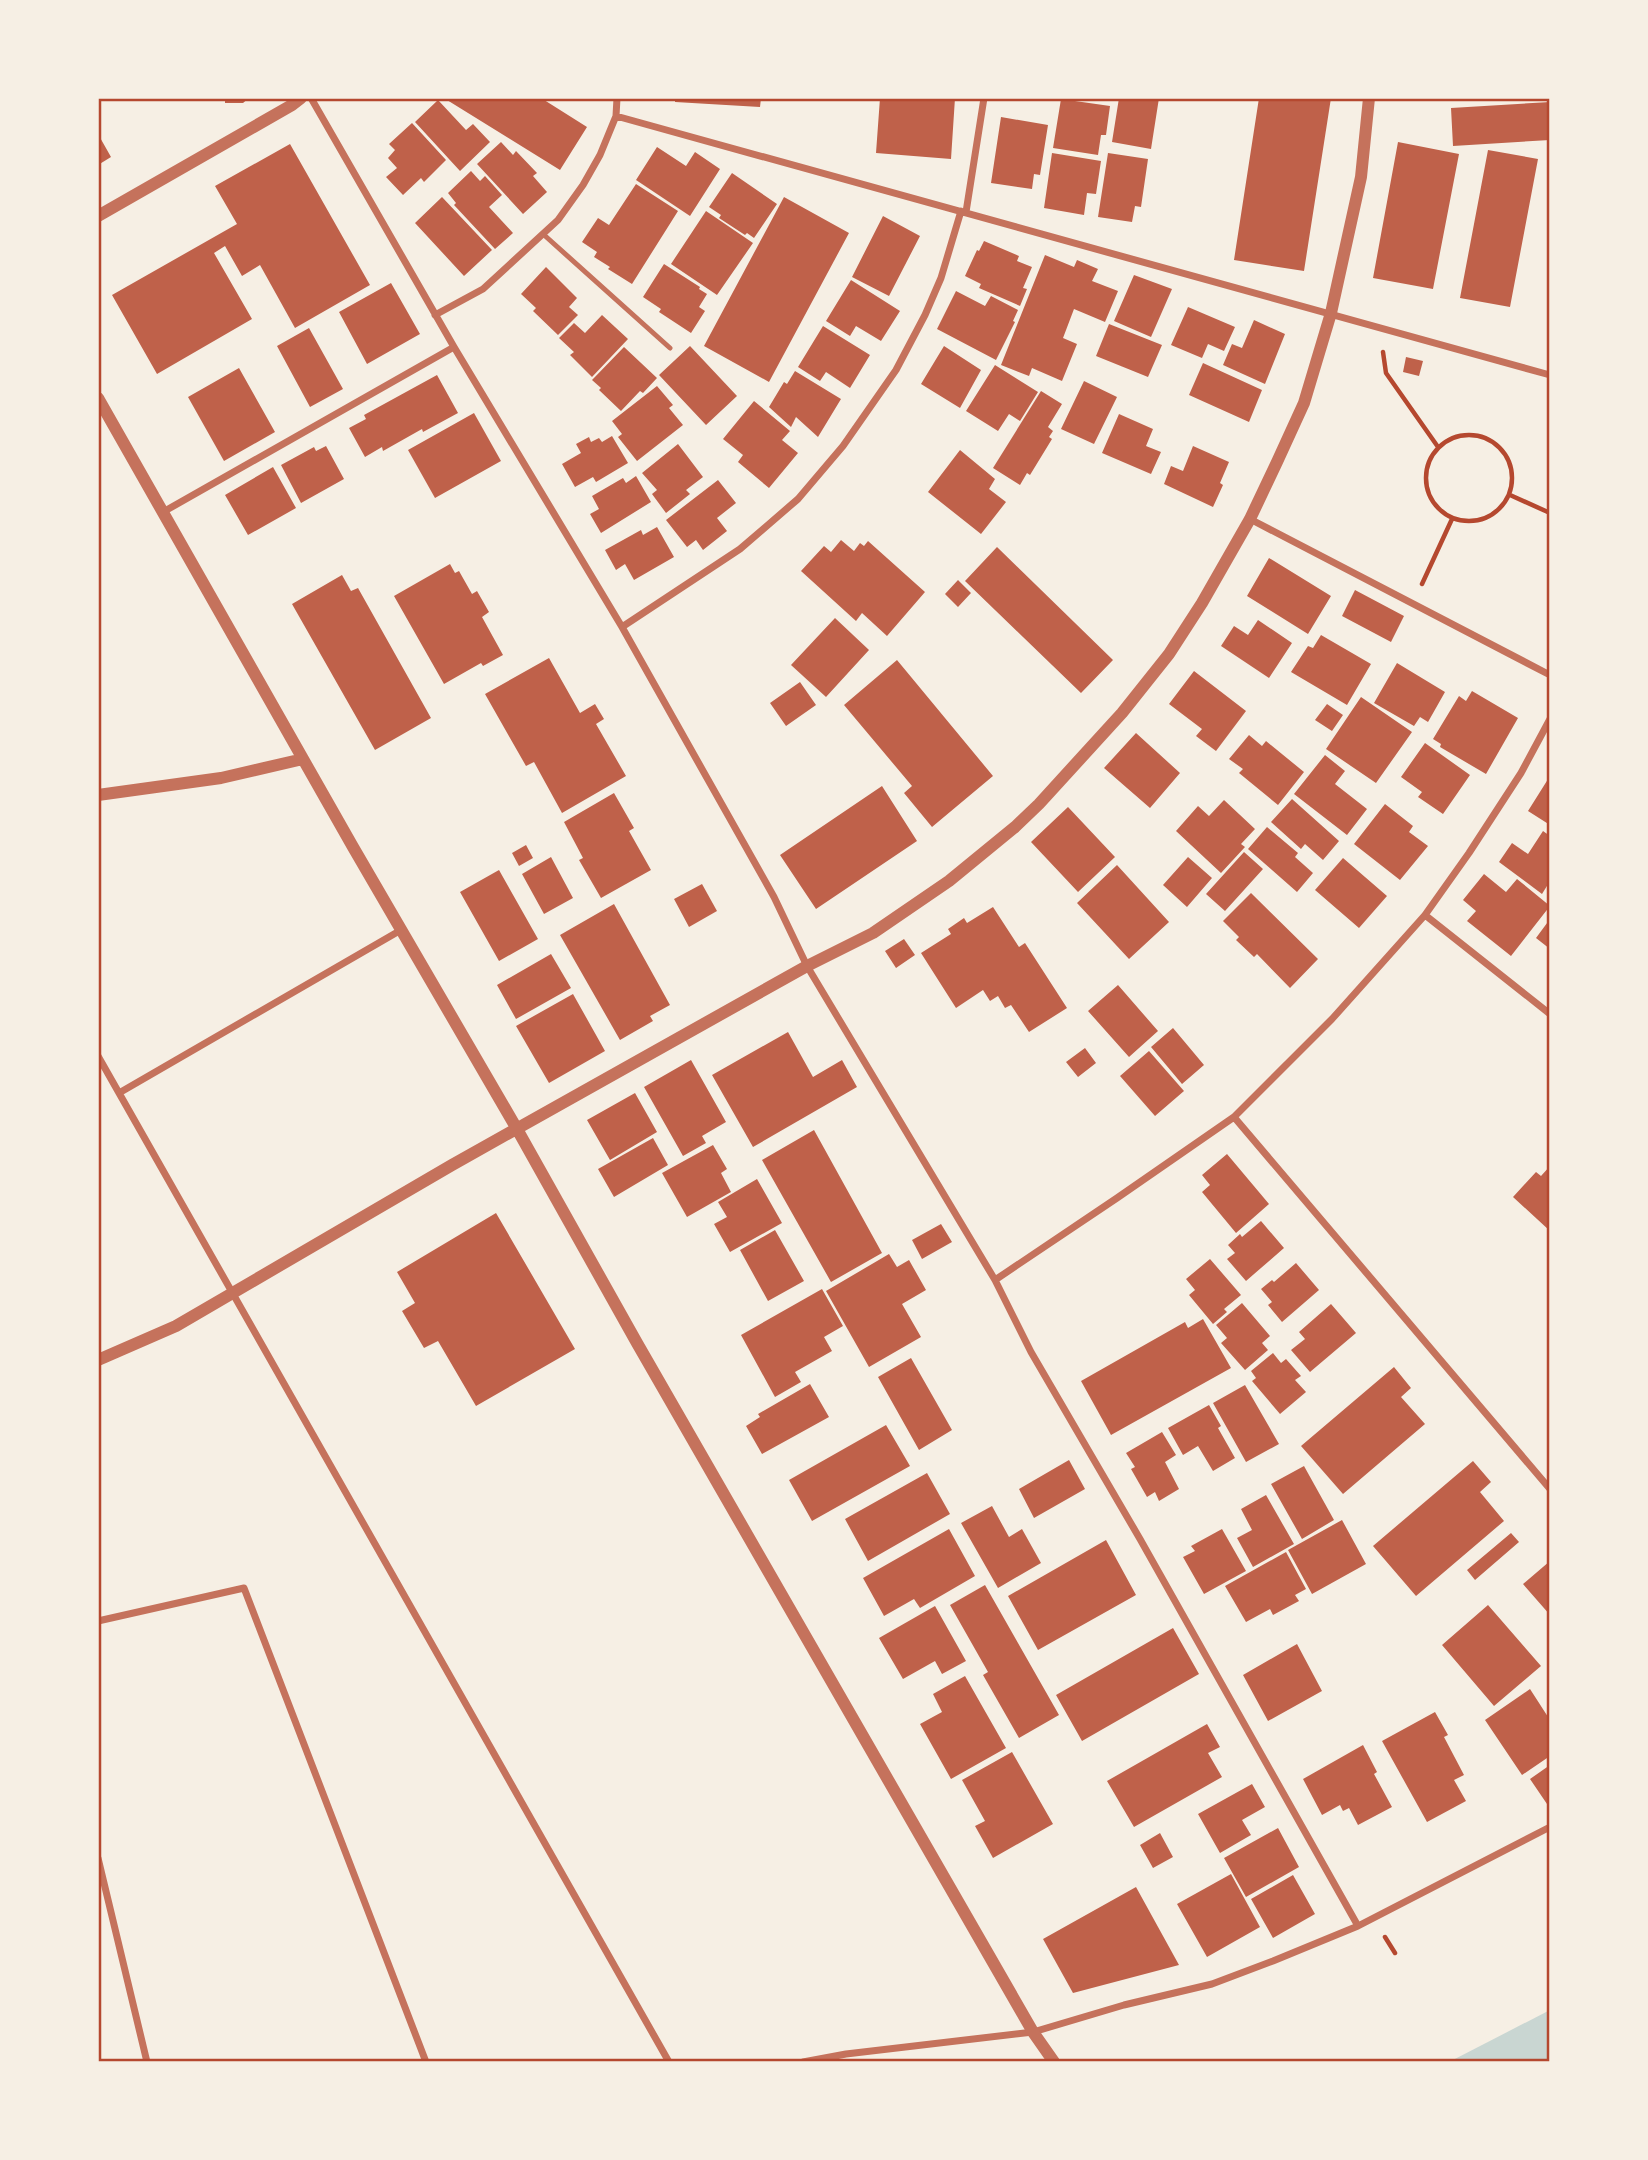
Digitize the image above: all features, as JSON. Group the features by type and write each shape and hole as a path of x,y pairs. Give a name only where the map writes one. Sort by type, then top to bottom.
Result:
{"street":[{"path":"98,216 301,98"},
{"path":"311,98 435,315 622,627 774,897 807,966 995,1280 1031,1352 1140,1539 1358,1926"},
{"path":"435,315 483,289 558,220 600,155 616,116 617,98"},
{"path":"622,627 740,549 798,499 843,446 896,370 925,316 941,278 963,211 984,98"},
{"path":"98,1360 176,1326 517,1129 807,966 873,933 950,881 1015,828 1059,784 1122,713 1169,654 1250,519 1304,403 1331,313 1361,177 1369,98"},
{"path":"616,116 1550,375"},
{"path":"163,512 454,347"},
{"path":"98,398 644,1355 1033,2032 1054,2062"},
{"path":"1250,519 1550,675"},
{"path":"995,1280 1234,1117 1332,1019 1425,915 1521,773 1550,719"},
{"path":"98,795 221,778 303,759"},
{"path":"1425,915 1550,1014"},
{"path":"119,1093 401,930"},
{"path":"98,1056 669,2062"},
{"path":"1234,1117 1550,1489"},
{"path":"98,1621 244,1588 426,2062"},
{"path":"803,2062 846,2054 1033,2032 1124,2004 1212,1984 1358,1926 1550,1827"},
{"path":"98,1857 147,2062"}],"lane":[{"path":"543,234 670,348"}],"path":[{"path":"1380,327 1386,373 1438,447"},
{"path":"1466,435 1481,436 1495,442 1511,465 1513,481 1510,495 1502,508 1487,518 1473,522 1452,519 1433,503 1427,489 1426,474 1430,460 1438,447 1450,439 1466,435"},
{"path":"1510,495 1550,513"},
{"path":"1413,603 1452,519"},
{"path":"1383,1934 1395,1953"}],"shaded area":[{"path":"1550,2010 1550,2062 1449,2062"}],"building":[{"path":"225,98 249,98 243,103 225,103"},
{"path":"541,98 587,127 560,170 447,100"},
{"path":"675,98 761,98 760,107 675,102"},
{"path":"880,98 955,98 951,159 876,153"},
{"path":"1119,98 1159,98 1151,149 1112,142"},
{"path":"1259,98 1331,98 1304,271 1234,260"},
{"path":"1061,99 1110,106 1106,135 1101,135 1098,155 1053,148"},
{"path":"438,100 466,130 473,124 490,142 460,171 415,122"},
{"path":"1550,102 1550,140 1453,146 1451,108"},
{"path":"1001,117 1048,125 1040,175 1034,174 1032,189 991,183"},
{"path":"412,123 446,160 424,182 421,178 403,195 386,177 397,168 388,158 395,150 389,144"},
{"path":"98,134 111,157 98,165"},
{"path":"501,142 513,155 516,151 537,173 533,176 547,192 523,214 477,164"},
{"path":"1398,142 1459,154 1433,289 1373,278"},
{"path":"290,144 370,285 295,328 260,265 242,276 225,246 214,253 252,319 157,374 112,295 237,224 215,186"},
{"path":"657,147 686,166 695,152 720,169 690,216 636,180"},
{"path":"1488,150 1538,159 1510,307 1460,298"},
{"path":"1052,153 1101,161 1096,194 1087,193 1084,215 1044,208"},
{"path":"1108,153 1148,159 1141,207 1135,206 1132,222 1098,217"},
{"path":"471,171 480,181 485,176 502,195 489,207 513,233 495,249 454,205 456,203 448,193"},
{"path":"732,173 777,204 754,238 719,218 721,215 709,207"},
{"path":"636,184 678,211 632,284 608,269 610,267 594,257 597,252 582,242 598,218 609,225"},
{"path":"442,197 492,250 464,276 415,223"},
{"path":"784,197 849,233 769,382 704,346"},
{"path":"706,211 753,243 717,295 671,264"},
{"path":"883,216 920,236 889,296 852,277"},
{"path":"984,241 1019,256 1017,261 1032,267 1023,288 1027,289 1020,306 979,288 981,284 965,276"},
{"path":"1045,255 1074,267 1077,260 1098,269 1092,281 1118,291 1105,322 1074,309 1063,338 1077,344 1062,381 1032,368 1029,376 1001,365"},
{"path":"664,264 707,294 699,307 705,311 691,333 659,312 661,309 643,297"},
{"path":"546,267 577,298 569,307 578,315 558,335 533,311 536,308 521,294"},
{"path":"1134,275 1172,289 1151,337 1114,321"},
{"path":"851,280 900,311 881,341 856,326 850,336 826,321"},
{"path":"391,283 420,334 367,364 339,312"},
{"path":"956,291 985,306 991,296 1018,310 996,360 937,329"},
{"path":"1188,307 1235,327 1224,351 1208,344 1202,358 1171,345"},
{"path":"602,315 628,339 592,377 570,355 574,352 559,338 574,323 585,333"},
{"path":"1254,320 1285,334 1265,384 1223,365 1232,344 1242,348"},
{"path":"1109,324 1162,345 1148,377 1096,356"},
{"path":"823,326 870,355 850,388 826,372 820,381 798,367"},
{"path":"309,328 343,389 310,407 277,346"},
{"path":"690,346 737,396 706,425 659,375"},
{"path":"944,346 981,370 960,408 921,384"},
{"path":"624,347 657,378 621,411 592,380"},
{"path":"1406,357 1423,361 1419,376 1403,372"},
{"path":"1203,363 1262,390 1249,422 1189,395"},
{"path":"995,365 1038,392 1020,421 1009,414 998,431 966,411"},
{"path":"239,368 275,432 224,461 188,397"},
{"path":"795,371 841,399 818,437 796,417 791,427 769,407 784,382 787,384"},
{"path":"437,375 458,413 383,451 382,447 365,457 349,428 366,419 364,415"},
{"path":"1084,381 1117,397 1094,444 1061,429"},
{"path":"657,386 673,405 669,408 683,425 637,461 618,437 622,434 612,421"},
{"path":"1041,391 1062,404 1048,427 1053,431 1049,437 1052,439 1030,475 1027,473 1020,485 993,468"},
{"path":"754,401 790,431 782,440 798,453 769,488 738,462 743,455 723,439"},
{"path":"474,413 501,461 435,498 408,450"},
{"path":"1119,414 1153,429 1146,446 1161,452 1151,474 1102,453"},
{"path":"612,436 628,463 596,482 593,477 575,487 562,464 581,453 576,444 589,437 591,442 599,438 602,442"},
{"path":"678,444 703,477 686,490 690,494 666,513 652,494 657,490 642,473"},
{"path":"326,446 344,479 301,503 281,465 314,447 316,451"},
{"path":"1193,446 1229,462 1213,507 1164,484 1171,466 1183,471"},
{"path":"960,450 995,479 989,489 1006,502 981,534 928,492"},
{"path":"273,467 296,508 248,535 225,495"},
{"path":"636,476 651,502 601,533 590,514 599,509 592,496 623,478 626,483"},
{"path":"718,480 736,503 717,518 727,531 703,550 696,540 687,547 666,520"},
{"path":"657,527 674,557 634,580 625,564 616,570 605,550 641,530 643,535"},
{"path":"841,540 854,551 860,543 864,546 868,541 925,592 887,636 862,613 856,621 801,571 824,546 831,552"},
{"path":"997,547 1113,660 1081,693 965,581"},
{"path":"1269,558 1331,596 1308,634 1247,596"},
{"path":"450,564 455,573 459,571 472,594 477,591 489,612 482,617 503,655 483,666 481,663 444,684 394,596"},
{"path":"342,575 351,591 358,588 431,718 375,750 292,604"},
{"path":"958,580 971,593 958,607 945,594"},
{"path":"1355,590 1404,616 1391,642 1342,616"},
{"path":"835,618 869,650 826,697 791,665"},
{"path":"1258,620 1292,643 1269,678 1221,646 1234,626 1248,635"},
{"path":"1321,635 1371,664 1347,705 1291,672 1308,646 1313,648"},
{"path":"549,658 580,713 595,704 604,719 596,724 626,776 562,813 534,762 526,766 485,694"},
{"path":"897,660 993,776 932,827 904,793 912,786 844,705"},
{"path":"1397,663 1445,692 1428,722 1420,717 1414,726 1374,703"},
{"path":"1194,671 1246,711 1216,751 1196,736 1202,729 1169,704"},
{"path":"800,682 816,705 786,726 770,703"},
{"path":"1472,691 1518,718 1486,774 1440,747 1441,744 1433,739 1459,696 1466,701"},
{"path":"1361,697 1412,732 1376,783 1326,749"},
{"path":"1327,704 1343,715 1332,731 1315,720"},
{"path":"1136,733 1180,773 1150,808 1104,768"},
{"path":"1249,735 1262,746 1266,741 1304,772 1278,805 1239,773 1243,769 1229,759"},
{"path":"1425,743 1470,775 1443,814 1418,797 1422,792 1401,777"},
{"path":"1325,755 1345,771 1335,784 1367,809 1347,835 1294,794"},
{"path":"1550,776 1550,825 1528,811"},
{"path":"882,786 917,841 816,909 780,855"},
{"path":"614,793 634,828 629,831 651,870 601,898 579,860 583,858 564,822"},
{"path":"1292,799 1339,841 1323,860 1305,844 1301,849 1271,822"},
{"path":"1224,800 1255,829 1241,844 1245,847 1221,873 1176,831 1198,806 1209,816"},
{"path":"1385,804 1413,826 1409,832 1428,846 1400,880 1354,844"},
{"path":"1068,807 1115,857 1078,892 1031,842"},
{"path":"1267,827 1298,853 1295,857 1313,873 1297,892 1248,849"},
{"path":"1543,831 1550,836 1550,881 1542,894 1499,862 1512,843 1528,854"},
{"path":"526,845 533,858 519,866 512,853"},
{"path":"1244,852 1263,869 1225,911 1206,894"},
{"path":"551,857 573,898 544,914 522,874"},
{"path":"1188,857 1212,878 1187,907 1163,885"},
{"path":"1343,858 1387,896 1359,928 1315,890"},
{"path":"1117,865 1169,922 1129,959 1077,903"},
{"path":"499,870 538,939 499,961 460,892"},
{"path":"1484,874 1506,892 1517,879 1550,906 1511,956 1467,921 1476,911 1463,900"},
{"path":"702,884 717,911 689,927 674,899"},
{"path":"1251,893 1318,959 1290,988 1257,954 1254,957 1236,940 1239,937 1223,921"},
{"path":"614,904 670,1005 650,1016 653,1021 620,1040 560,935"},
{"path":"993,907 1019,947 1025,943 1067,1008 1029,1032 1011,1005 1005,1008 998,996 990,1001 983,990 956,1008 921,953 951,934 948,929 964,918 967,923"},
{"path":"1550,919 1550,949 1536,938"},
{"path":"904,939 915,955 896,968 885,951"},
{"path":"551,954 571,988 516,1019 497,985"},
{"path":"1118,985 1158,1031 1129,1057 1088,1011"},
{"path":"573,994 605,1051 549,1083 516,1026"},
{"path":"1173,1028 1204,1065 1182,1084 1151,1047"},
{"path":"788,1032 813,1077 842,1060 857,1087 753,1147 712,1075"},
{"path":"1085,1048 1096,1063 1078,1077 1066,1062"},
{"path":"1149,1051 1184,1091 1155,1116 1120,1076"},
{"path":"691,1060 726,1122 702,1136 706,1143 683,1156 644,1087"},
{"path":"635,1093 657,1132 610,1160 587,1120"},
{"path":"814,1130 882,1253 831,1282 762,1160"},
{"path":"653,1138 668,1165 614,1197 598,1169"},
{"path":"713,1145 727,1169 721,1173 731,1192 687,1217 662,1173"},
{"path":"1227,1154 1269,1204 1236,1233 1202,1192 1210,1185 1202,1175"},
{"path":"1550,1166 1550,1231 1513,1197 1536,1172 1541,1176"},
{"path":"757,1179 782,1223 730,1252 714,1224 727,1217 718,1202"},
{"path":"496,1213 575,1349 476,1406 438,1341 424,1348 402,1311 415,1303 397,1272"},
{"path":"1261,1221 1284,1248 1246,1281 1227,1259 1235,1253 1228,1245"},
{"path":"941,1224 952,1242 922,1259 912,1240"},
{"path":"775,1230 804,1281 768,1301 740,1250"},
{"path":"889,1254 897,1267 909,1260 926,1290 902,1304 921,1337 869,1367 826,1291"},
{"path":"1210,1259 1241,1295 1224,1309 1227,1312 1213,1324 1189,1295 1195,1290 1186,1279"},
{"path":"1296,1263 1319,1290 1282,1322 1268,1305 1272,1302 1261,1289 1272,1280 1274,1282"},
{"path":"822,1289 843,1326 824,1337 832,1351 795,1372 801,1382 775,1397 741,1335"},
{"path":"1242,1303 1270,1336 1262,1343 1268,1350 1245,1370 1221,1343 1227,1338 1216,1325"},
{"path":"1331,1304 1356,1333 1310,1372 1291,1350 1305,1339 1299,1332"},
{"path":"1203,1319 1231,1368 1111,1435 1081,1381 1185,1322 1188,1328"},
{"path":"1273,1353 1281,1363 1286,1359 1301,1376 1295,1380 1306,1392 1280,1414 1252,1381 1256,1378 1251,1371"},
{"path":"911,1358 952,1430 919,1450 878,1377"},
{"path":"1394,1367 1411,1388 1401,1397 1425,1424 1343,1494 1301,1446"},
{"path":"810,1384 829,1417 762,1454 746,1426 760,1417 758,1414"},
{"path":"1245,1385 1279,1444 1246,1462 1213,1403"},
{"path":"1209,1405 1235,1458 1213,1471 1198,1446 1183,1455 1168,1428"},
{"path":"886,1425 910,1466 812,1521 789,1480"},
{"path":"1162,1432 1176,1455 1165,1462 1179,1489 1159,1501 1155,1492 1147,1497 1131,1469 1135,1467 1126,1453"},
{"path":"1069,1460 1085,1489 1034,1518 1019,1489"},
{"path":"1473,1461 1491,1482 1480,1492 1504,1521 1416,1596 1373,1546"},
{"path":"1304,1466 1334,1520 1302,1539 1271,1484"},
{"path":"927,1473 950,1514 868,1561 845,1519"},
{"path":"1266,1495 1294,1544 1253,1567 1237,1538 1252,1530 1241,1509"},
{"path":"992,1506 1009,1537 1022,1529 1041,1563 998,1588 961,1523"},
{"path":"1342,1520 1366,1564 1312,1594 1288,1550"},
{"path":"949,1529 975,1576 920,1608 914,1599 884,1616 863,1578"},
{"path":"1222,1529 1246,1571 1204,1594 1183,1557 1195,1551 1191,1546"},
{"path":"1511,1533 1519,1542 1475,1580 1467,1570"},
{"path":"1106,1540 1136,1595 1038,1650 1008,1596"},
{"path":"1286,1552 1306,1589 1295,1595 1299,1601 1273,1615 1270,1609 1246,1622 1225,1586"},
{"path":"1550,1561 1550,1615 1523,1584"},
{"path":"985,1585 1059,1715 1019,1738 983,1675 988,1672 950,1605"},
{"path":"1488,1605 1541,1666 1494,1706 1442,1645"},
{"path":"935,1606 966,1661 942,1674 935,1661 903,1679 879,1638"},
{"path":"1173,1628 1199,1674 1082,1741 1056,1695"},
{"path":"1297,1644 1322,1691 1268,1721 1243,1675"},
{"path":"965,1676 1006,1748 951,1779 920,1724 942,1712 933,1694"},
{"path":"1530,1689 1550,1720 1550,1756 1522,1775 1485,1720"},
{"path":"1435,1712 1448,1735 1444,1737 1464,1775 1454,1780 1466,1801 1427,1822 1382,1741"},
{"path":"1207,1724 1220,1747 1208,1753 1222,1777 1134,1827 1107,1781"},
{"path":"1363,1745 1377,1772 1374,1774 1392,1807 1358,1825 1349,1808 1343,1811 1340,1805 1322,1815 1303,1779"},
{"path":"1012,1752 1053,1824 993,1858 975,1826 985,1821 962,1780"},
{"path":"1550,1765 1550,1802 1547,1804 1530,1779"},
{"path":"1252,1784 1265,1807 1242,1820 1251,1835 1220,1853 1198,1814"},
{"path":"1278,1828 1299,1867 1246,1897 1224,1858"},
{"path":"1160,1833 1173,1857 1153,1868 1140,1845"},
{"path":"1231,1874 1260,1927 1207,1957 1177,1904"},
{"path":"1293,1875 1315,1914 1273,1938 1251,1899"},
{"path":"1136,1887 1179,1965 1073,1993 1043,1939"}]}
